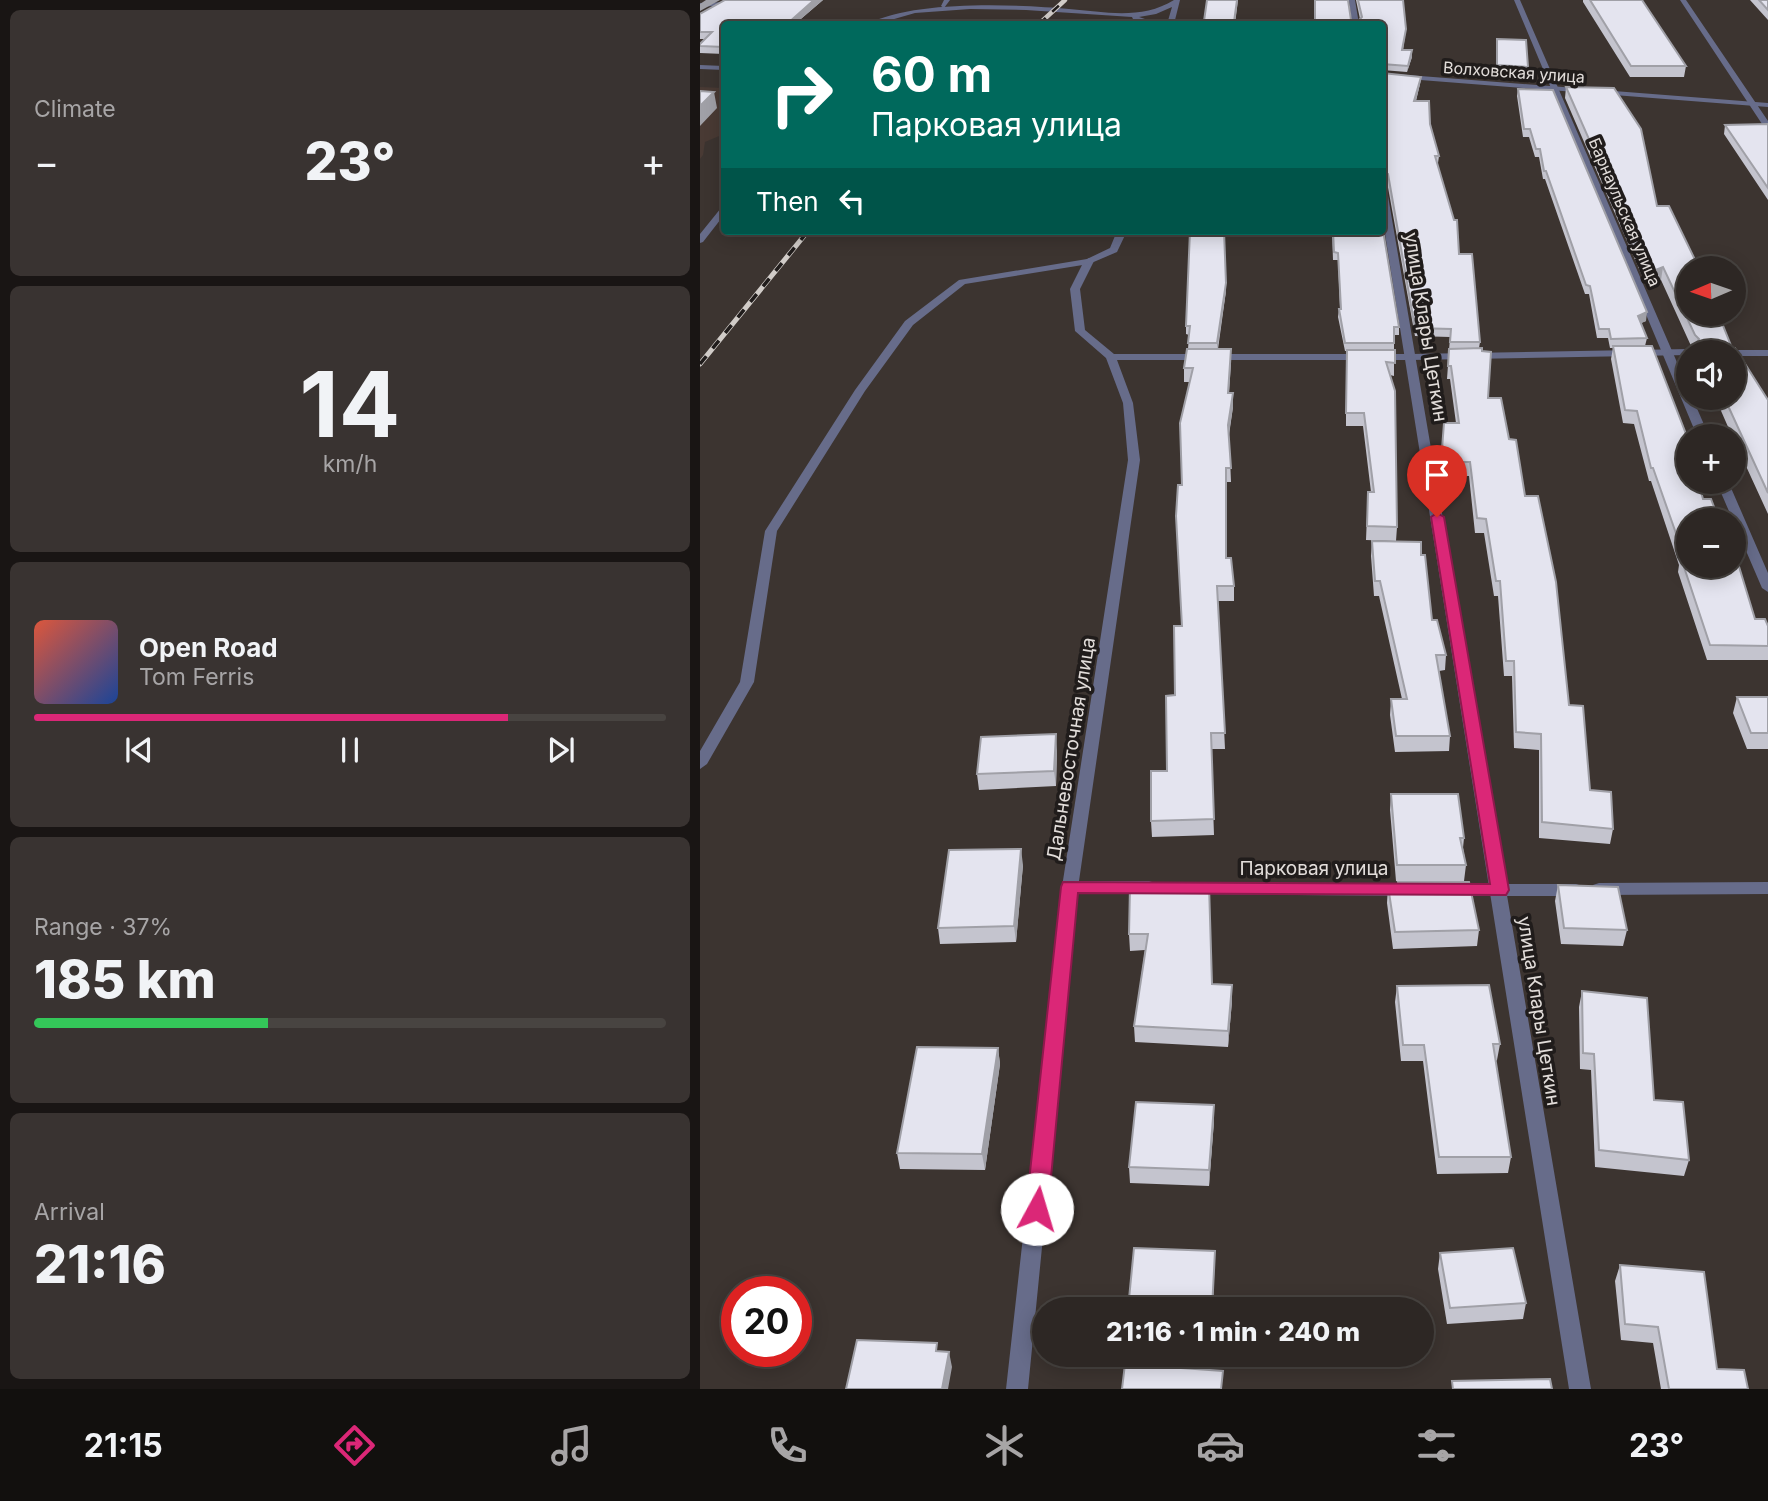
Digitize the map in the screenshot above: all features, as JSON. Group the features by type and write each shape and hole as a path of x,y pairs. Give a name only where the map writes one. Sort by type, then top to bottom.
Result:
{"street":[{"path":"1352,0 1356,21"},
{"name":"Барнаульская улица","path":"1517,0 1698,424"},
{"path":"1683,0 1742,92 1768,127"},
{"path":"879,21 892,15 945,3 1120,15 1150,13 1168,8 1177,1"},
{"path":"1172,21 1177,1"},
{"path":"700,5 728,2"},
{"path":"708,13 728,2"},
{"path":"1120,15 1145,21"},
{"path":"700,67 721,68"},
{"name":"Волховская улица","path":"1386,75 1768,105"},
{"name":"улица Клары Цеткин","path":"1386,208 1580,1389"},
{"path":"700,240 721,214"},
{"path":"700,764 747,681 771,531 860,390 909,323 962,282 1089,261 1114,250 1120,235"},
{"name":"Дальневосточная улица","path":"1017,1389 1070,887 1134,460 1128,403 1111,357 1080,331 1075,289 1089,261"},
{"path":"1111,357 1411,357 1676,352"},
{"path":"1746,353 1768,353"},
{"path":"1728,494 1768,588"},
{"name":"Парковая улица","path":"1070,887 1423,890 1768,888"}],"shaded area":[{"path":"700,87 721,88 721,135 705,142 700,159"}],"building":[{"path":"725,0 814,0 790,21 721,21 721,47 700,46 712,32 700,32 700,14"},
{"path":"1207,0 1237,0 1234,21 1204,21"},
{"path":"1315,0 1348,0 1351,20 1359,20 1362,17 1358,0 1403,0 1406,29 1402,50 1412,50 1408,66 1386,64 1386,21 1315,21"},
{"path":"1590,0 1642,0 1686,66 1631,66"},
{"path":"1759,0 1768,0 1768,10"},
{"path":"1497,39 1526,40 1528,67 1497,65"},
{"path":"1386,73 1421,77 1414,101 1429,101 1430,124 1439,156 1435,156 1454,220 1457,220 1459,254 1472,254 1480,342 1450,342 1451,329 1415,328 1388,174"},
{"path":"1566,87 1614,88 1641,129 1657,206 1669,206 1693,256 1676,256 1676,295 1663,267 1648,273"},
{"path":"1518,89 1553,90 1647,312 1638,316 1647,338 1611,339 1609,329 1599,329 1590,286 1586,285 1544,171 1540,149 1536,149 1530,129 1524,129"},
{"path":"700,91 714,92 700,106"},
{"path":"1768,124 1768,188 1725,125"},
{"path":"1190,235 1224,235 1226,283 1217,343 1188,343 1190,326 1186,326"},
{"path":"1333,235 1384,235 1399,327 1394,327 1394,343 1345,343 1339,309 1338,253 1334,252"},
{"path":"1691,326 1723,326 1729,340 1698,340"},
{"path":"1613,346 1652,346 1682,424 1676,424 1676,494 1702,494 1703,499 1711,499 1714,508 1676,508 1676,533 1651,468 1637,411 1625,410"},
{"path":"1482,348 1482,351 1491,352 1488,398 1501,398 1509,439 1516,440 1525,496 1538,496 1556,582 1569,705 1583,706 1590,790 1611,792 1613,829 1542,822 1541,734 1516,732 1514,661 1506,661 1500,581 1496,581 1486,519 1477,518 1470,462 1441,462 1444,423 1459,423 1451,366 1448,366 1449,349"},
{"path":"1187,349 1231,349 1228,393 1233,393 1228,425 1231,468 1226,468 1226,558 1231,558 1234,586 1217,586 1225,733 1211,733 1214,819 1151,821 1151,771 1167,771 1166,696 1175,695 1174,626 1182,626 1176,516 1178,485 1182,485 1180,423 1193,368 1184,368"},
{"path":"1347,350 1395,350 1395,363 1386,362 1395,391 1397,527 1367,526 1368,492 1374,492 1364,413 1346,413"},
{"path":"1746,365 1768,400 1768,493 1746,445 1746,424 1736,424 1730,410 1746,410"},
{"path":"1372,541 1421,542 1421,555 1425,555 1432,620 1437,620 1446,655 1436,655 1450,736 1396,736 1391,699 1407,699 1380,581 1375,581"},
{"path":"1688,578 1742,578 1755,619 1765,619 1768,626 1768,646 1710,645"},
{"path":"1737,697 1768,697 1768,733 1751,733"},
{"path":"1056,734 1054,771 977,774 981,737"},
{"path":"1391,794 1458,794 1464,838 1460,838 1466,865 1397,865"},
{"path":"1021,849 1014,926 938,928 949,850"},
{"path":"1398,882 1469,882 1479,930 1395,932 1388,886 1399,886"},
{"path":"1209,885 1212,984 1232,985 1228,1031 1134,1026 1148,934 1129,934 1130,887"},
{"path":"1558,885 1618,887 1627,930 1564,928"},
{"path":"1489,985 1500,1044 1493,1044 1511,1157 1439,1157 1424,1045 1403,1045 1397,986"},
{"path":"1582,991 1647,998 1654,1100 1683,1102 1689,1160 1599,1150 1594,1054 1583,1053"},
{"path":"917,1047 998,1048 982,1154 897,1153"},
{"path":"1136,1102 1214,1105 1209,1170 1129,1167"},
{"path":"1134,1248 1215,1251 1213,1297 1129,1297"},
{"path":"1513,1248 1526,1303 1450,1308 1440,1253"},
{"path":"1620,1265 1704,1272 1717,1369 1744,1370 1748,1389 1669,1389 1658,1327 1625,1324"},
{"path":"857,1340 937,1343 936,1351 949,1352 942,1389 846,1389"},
{"path":"1125,1367 1223,1371 1221,1389 1122,1389"},
{"path":"1550,1379 1552,1389 1453,1389 1452,1381"}],"railway":[{"path":"1042,21 1065,0"},
{"path":"700,364 805,235"}],"route":[{"path":"1037,1209 1070,887 1500,890 1437,517"}]}
